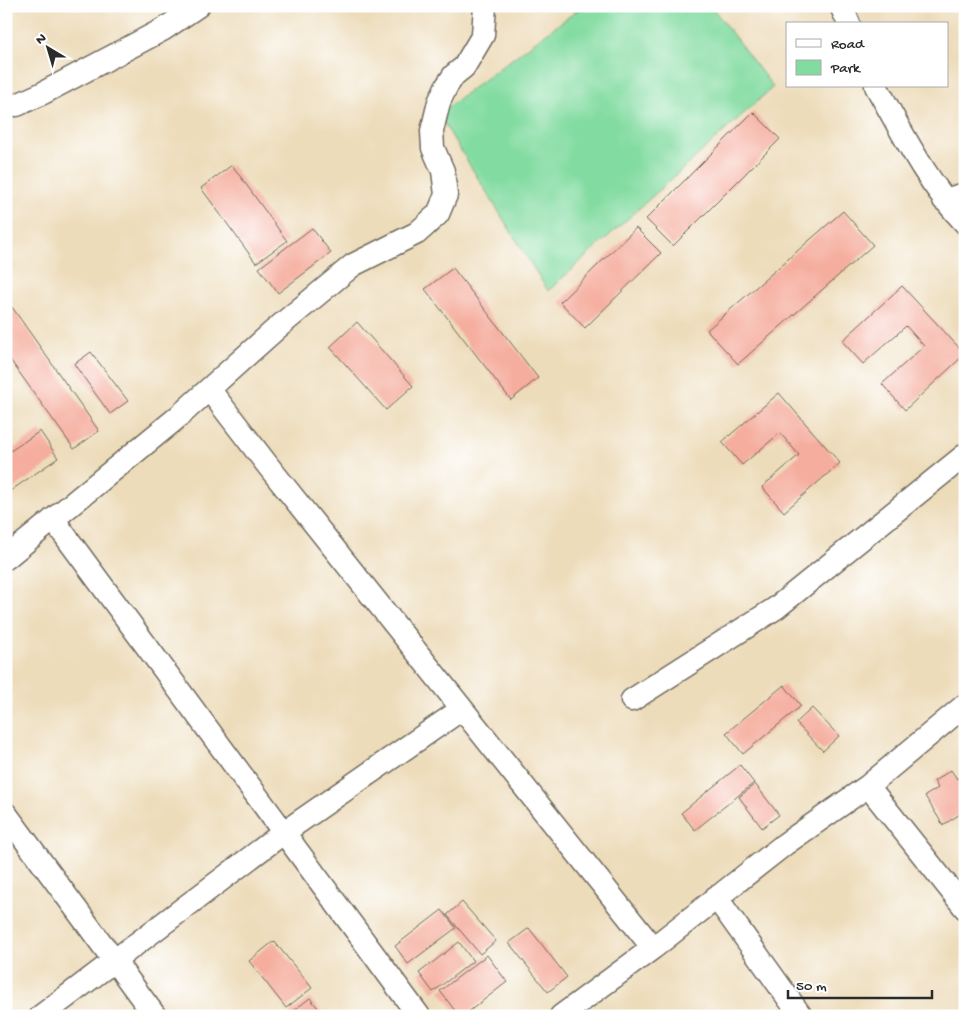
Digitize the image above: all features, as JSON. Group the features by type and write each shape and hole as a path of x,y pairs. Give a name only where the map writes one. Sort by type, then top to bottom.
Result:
{"street":[{"path":"6,104 17,105 43,93 164,29 198,6"},
{"path":"6,558 178,416 276,328 353,265 417,233 438,214 446,195 443,171 433,148 432,131 439,102 446,87 454,75 464,67 483,35 485,6"},
{"path":"841,6 847,22"},
{"path":"877,88 926,173 954,197 965,223"},
{"path":"209,388 653,948"},
{"path":"632,700 776,608 965,455"},
{"path":"53,518 419,1016"},
{"path":"562,1016 653,948 785,844 868,786 965,705"},
{"path":"41,1016 283,833 462,709"},
{"path":"868,786 965,908"},
{"path":"6,814 112,961 155,1016"},
{"path":"716,897 801,1016"}],"green space":[{"path":"583,6 711,6 773,87 548,291 438,114"}],"building":[{"path":"753,112 780,139 673,246 646,219"},
{"path":"232,165 287,241 256,263 201,188"},
{"path":"843,211 873,245 738,364 707,330"},
{"path":"312,228 331,253 278,293 259,268"},
{"path":"636,228 661,253 585,328 560,302"},
{"path":"453,268 538,378 511,400 425,289"},
{"path":"902,286 965,354 905,410 882,384 924,346 906,326 863,364 842,341"},
{"path":"12,307 99,431 74,449 6,354 6,311"},
{"path":"357,322 413,386 386,410 330,347"},
{"path":"91,352 128,401 110,414 74,364"},
{"path":"779,393 840,463 784,512 762,487 799,455 780,433 742,465 722,442"},
{"path":"40,431 58,458 7,493 6,454"},
{"path":"784,685 801,706 743,754 726,733"},
{"path":"812,708 839,736 823,751 796,723"},
{"path":"740,765 754,783 695,830 681,813"},
{"path":"951,770 957,779 965,774 965,811 943,825 925,796 938,788 934,781"},
{"path":"755,784 779,815 762,828 739,797"},
{"path":"462,902 496,941 480,954 447,915"},
{"path":"442,910 456,928 408,964 395,946"},
{"path":"529,928 567,977 548,992 509,943"},
{"path":"274,941 312,988 286,1008 249,961"},
{"path":"459,942 473,961 433,992 419,973"},
{"path":"487,955 507,982 463,1016 459,1016 440,991"},
{"path":"310,998 324,1016 291,1016 289,1014"}]}
